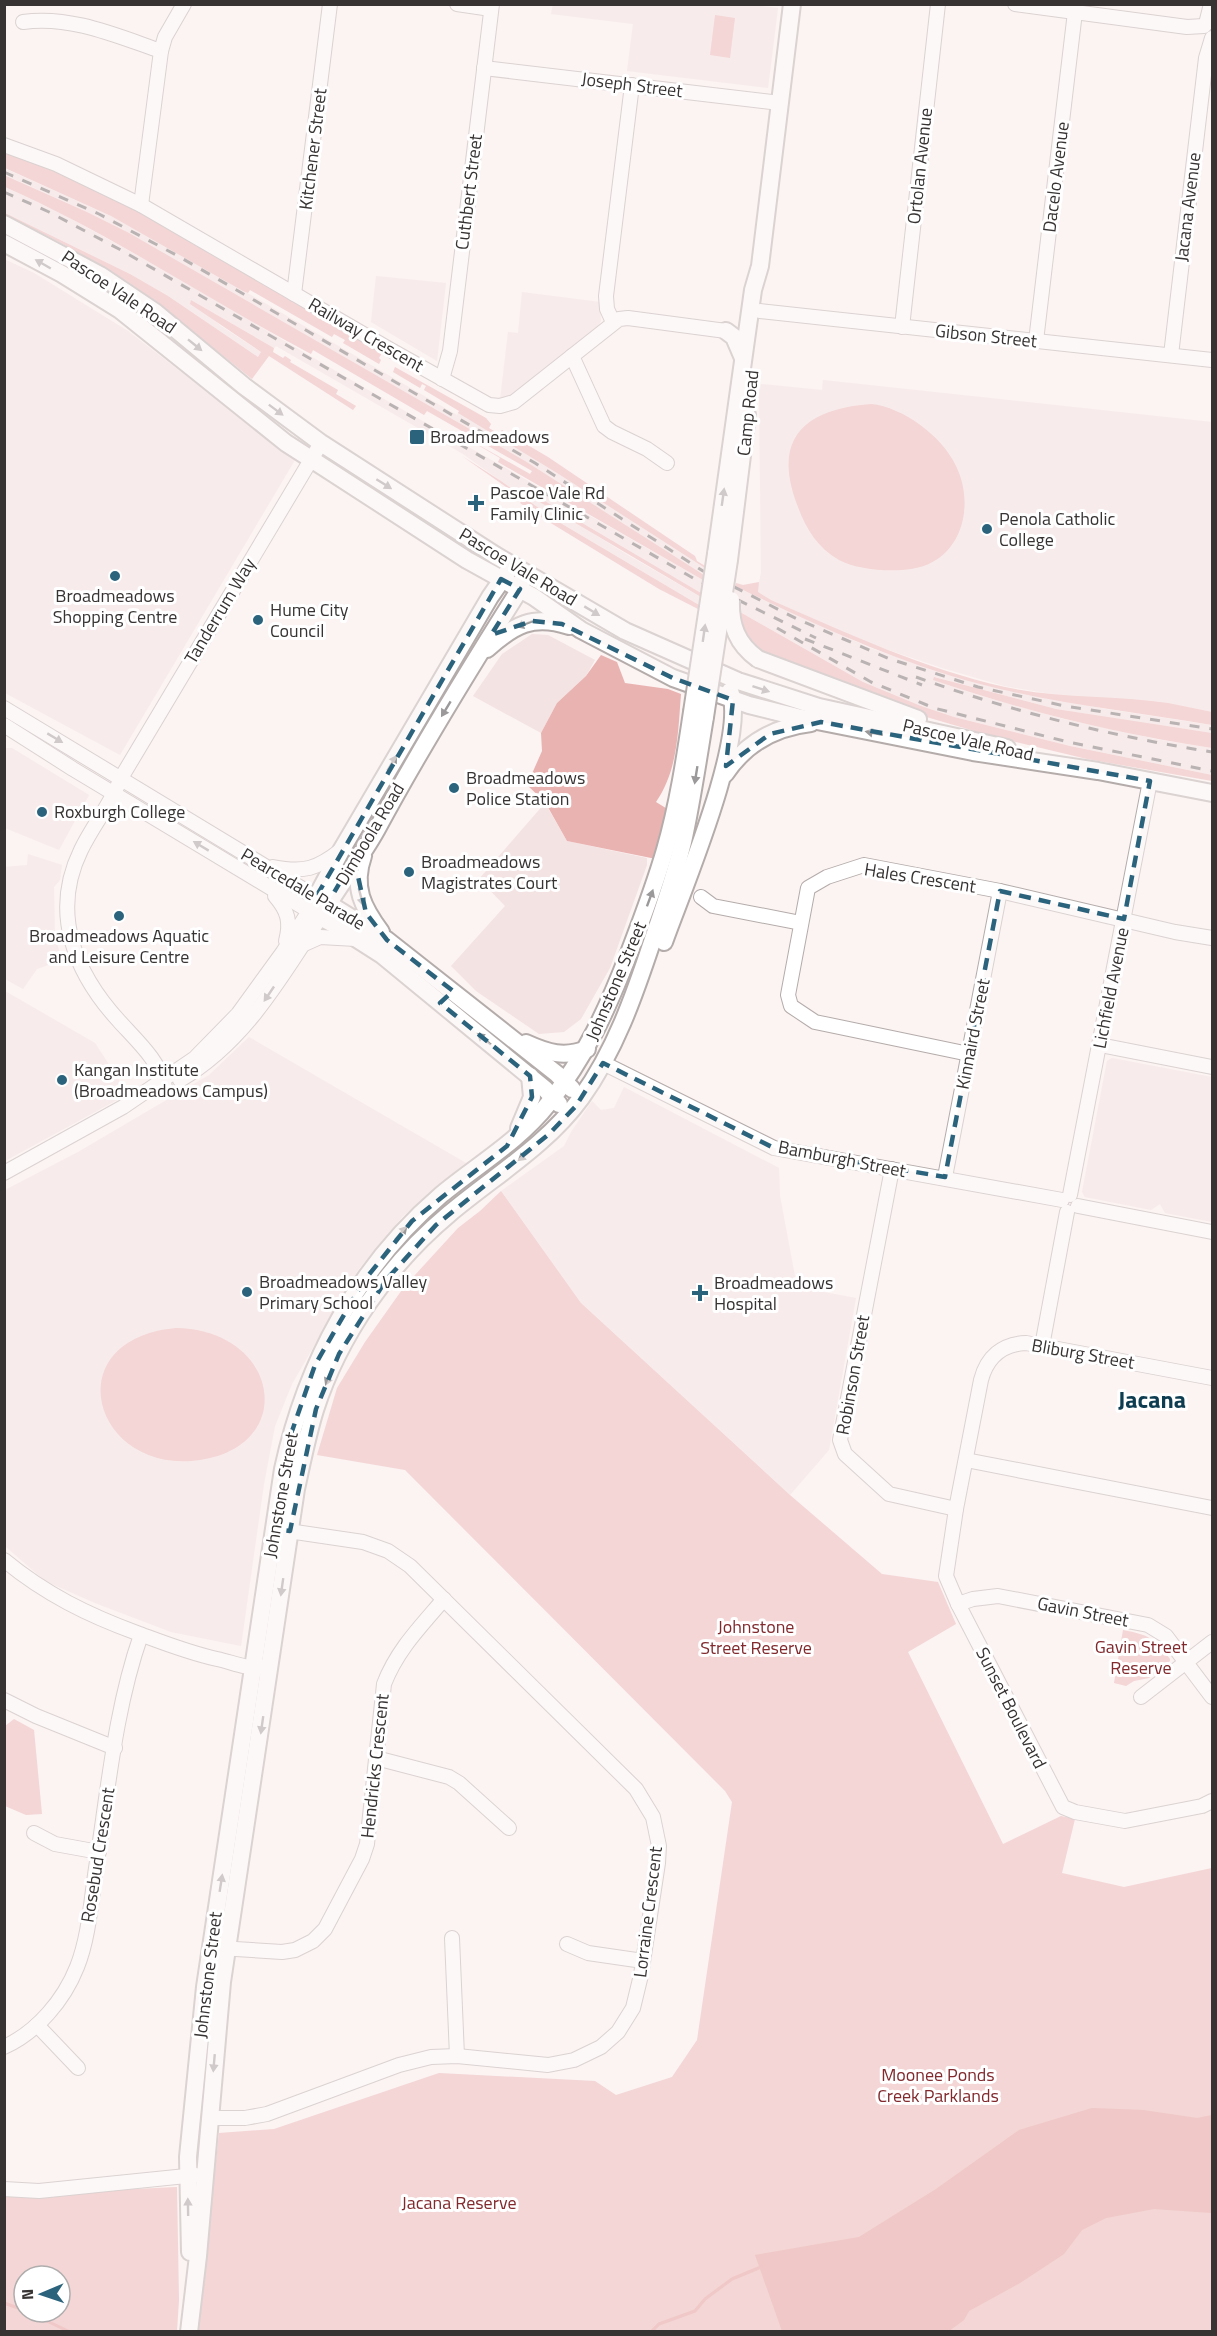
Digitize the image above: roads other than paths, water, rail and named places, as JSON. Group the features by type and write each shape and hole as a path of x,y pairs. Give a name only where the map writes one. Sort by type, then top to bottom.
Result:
{"main road":[{"name":"Camp Road","path":"723,557 792,4"},
{"name":"Pascoe Vale Road","path":"4,224 100,275 155,312 244,386 321,443 519,568 625,631 738,681 819,707 971,738 1098,771"},
{"name":"Pascoe Vale Road","path":"4,243 62,274 120,310 286,443 466,560 520,589 581,630 673,678 767,711 973,752 1098,771 1212,793"},
{"name":"Camp Road","path":"723,557 744,362 755,312"},
{"path":"744,362 740,347 726,331 744,324 755,312"},
{"path":"723,557 733,578 730,609 733,627 743,646 758,659 971,738"},
{"name":"Johnstone Street","path":"192,2307 188,2176 191,2123 219,1948 271,1667 282,1530 283,1469 291,1434 355,1325 397,1266 443,1219 535,1146 568,1114 603,1063 627,1016 683,843 698,715 723,557"},
{"name":"Dimboola Road","path":"519,568 520,589 398,788 366,847 318,907 342,849 501,579 519,568"},
{"path":"476,659 512,629 528,622 549,621 581,630"},
{"path":"627,1016 637,997 652,977 720,784 730,739 733,700 726,683 707,667"},
{"name":"Johnstone Street","path":"312,1396 319,1357 352,1297 390,1246 412,1221 443,1194 507,1146 554,1097 587,1049 612,997 652,892 698,715"},
{"path":"720,784 738,758 759,740 791,726 821,722"},
{"path":"366,847 358,877 360,897 366,913 387,940"},
{"name":"Pearcedale Parade","path":"318,907 382,955 530,1076 554,1097 568,1114"},
{"name":"Pearcedale Parade","path":"318,907 387,940 565,1081 580,1099"},
{"path":"612,997 629,976 643,939 648,935 653,938"},
{"path":"440,1003 450,989"},
{"path":"501,1030 532,1046 561,1054 574,1054 587,1049"},
{"path":"507,1146 524,1121 530,1106 532,1097 530,1076"},
{"name":"Johnstone Street","path":"189,2331 206,2175 219,1948 254,1664 282,1530"}],"street":[{"path":"141,205 161,51 165,37 184,4"},
{"name":"Kitchener Street","path":"294,294 330,4"},
{"path":"457,4 492,7"},
{"name":"Ortolan Avenue","path":"902,327 938,4"},
{"path":"1014,4 1187,27 1209,25"},
{"name":"Cuthbert Street","path":"442,379 450,351 492,7"},
{"name":"Dacelo Avenue","path":"1036,341 1075,12"},
{"path":"23,22 38,20 73,23 161,51"},
{"name":"Jacana Avenue","path":"1171,355 1209,25"},
{"name":"Joseph Street","path":"484,68 780,103"},
{"path":"632,85 606,306 614,322 628,318 726,331"},
{"name":"Railway Crescent","path":"4,145 56,164 141,205 484,402 500,406 519,398 614,322"},
{"name":"Gibson Street","path":"755,312 1212,360"},
{"path":"572,356 604,426 647,449 667,464"},
{"name":"Tanderrum Way","path":"162,1084 158,1068 97,997 80,967 71,940 68,901 75,863 111,792 321,443"},
{"name":"Pearcedale Parade","path":"4,708 265,866 318,907"},
{"name":"Pearcedale Parade","path":"4,725 268,888 318,907"},
{"name":"Lichfield Avenue","path":"1042,1346 1150,781"},
{"path":"265,866 285,870 308,869 325,863 342,849"},
{"name":"Hales Crescent","path":"969,1054 815,1022 791,1006 788,995 808,888 827,876 864,865 1000,891 1175,932 1212,938"},
{"path":"268,888 288,916 289,929 283,952"},
{"name":"Kinnaird Street","path":"945,1177 1000,891"},
{"path":"701,897 713,906 801,923"},
{"name":"Dimboola Road","path":"243,1018 283,952 318,907"},
{"name":"Dimboola Road","path":"4,1173 162,1084 243,1018 302,946 318,907"},
{"path":"302,946 320,937 358,939"},
{"path":"1100,1046 1212,1067"},
{"name":"Bamburgh Street","path":"603,1063 774,1148 945,1177 1212,1232"},
{"name":"Robinson Street","path":"892,1169 840,1440 841,1447 845,1454 889,1494 956,1509"},
{"name":"Bliburg Street","path":"966,1460 981,1380 987,1363 994,1355 1010,1345 1026,1343 1212,1378"},
{"path":"966,1460 1212,1508"},
{"name":"Sunset Boulevard","path":"966,1460 946,1576 958,1604 1064,1807 1075,1812 1131,1821 1202,1806 1212,1801"},
{"name":"Lorraine Crescent","path":"210,2118 245,2118 267,2114 399,2065 431,2057 457,2056 548,2065 560,2064 586,2055 612,2038 633,2008 644,1961 658,1854 657,1831 647,1804 626,1778 410,1566 378,1547 282,1530"},
{"path":"4,1560 42,1589 72,1606 141,1635 182,1651 236,1665 254,1664 271,1667"},
{"name":"Gavin Street","path":"958,1604 973,1599 998,1596 1148,1625 1166,1636 1212,1697"},
{"name":"Hendricks Crescent","path":"219,1948 282,1952 295,1950 313,1941 325,1929 362,1859 367,1844 381,1700 390,1670 405,1643 444,1599"},
{"name":"Rosebud Crescent","path":"6,2043 37,2025 52,2009 77,1968 86,1934 126,1684 141,1635"},
{"path":"1141,1697 1212,1642"},
{"path":"4,1700 36,1716 116,1748"},
{"path":"376,1758 449,1777 459,1783 509,1828"},
{"path":"34,1833 55,1844 99,1852"},
{"path":"452,1938 457,2056"},
{"path":"567,1944 588,1953 644,1961"},
{"path":"37,2025 78,2068"},
{"path":"4,2189 39,2191 206,2175"}],"waterway":[{"path":"651,2332 659,2324 695,2311 705,2299 732,2279 761,2267"},
{"path":"4,2303 12,2306"},
{"path":"53,2324 70,2332"}],"railway":[{"path":"4,172 99,214 178,256 535,463 703,571 797,619 890,659 978,687 1065,706 1212,729"},
{"path":"4,192 49,212 119,249 693,578 816,638"},
{"path":"777,628 871,682 934,708 1068,742 1212,771"},
{"path":"805,639 922,685"},
{"path":"916,677 952,690 1062,722 1212,752"}],"place":[{"name":"Broadmeadows","path":"417,437"},
{"name":"Pascoe Vale Rd Family Clinic","path":"476,503"},
{"name":"Penola Catholic College","path":"987,529"},
{"name":"Broadmeadows Shopping Centre","path":"115,576"},
{"name":"Hume City Council","path":"258,620"},
{"name":"Broadmeadows Police Station","path":"454,788"},
{"name":"Roxburgh College","path":"42,812"},
{"name":"Broadmeadows Magistrates Court","path":"409,872"},
{"name":"Broadmeadows Aquatic and Leisure Centre","path":"119,916"},
{"name":"Kangan Institute (Broadmeadows Campus)","path":"62,1080"},
{"name":"Broadmeadows Valley Primary School","path":"247,1292"},
{"name":"Broadmeadows Hospital","path":"700,1293"}],"district":[{"name":"Jacana","path":"1152,1400"}],"park label":[{"name":"Johnstone Street Reserve","path":"756,1637"},
{"name":"Gavin Street Reserve","path":"1141,1657"},
{"name":"Moonee Ponds Creek Parklands","path":"938,2085"},
{"name":"Jacana Reserve","path":"459,2203"}]}
